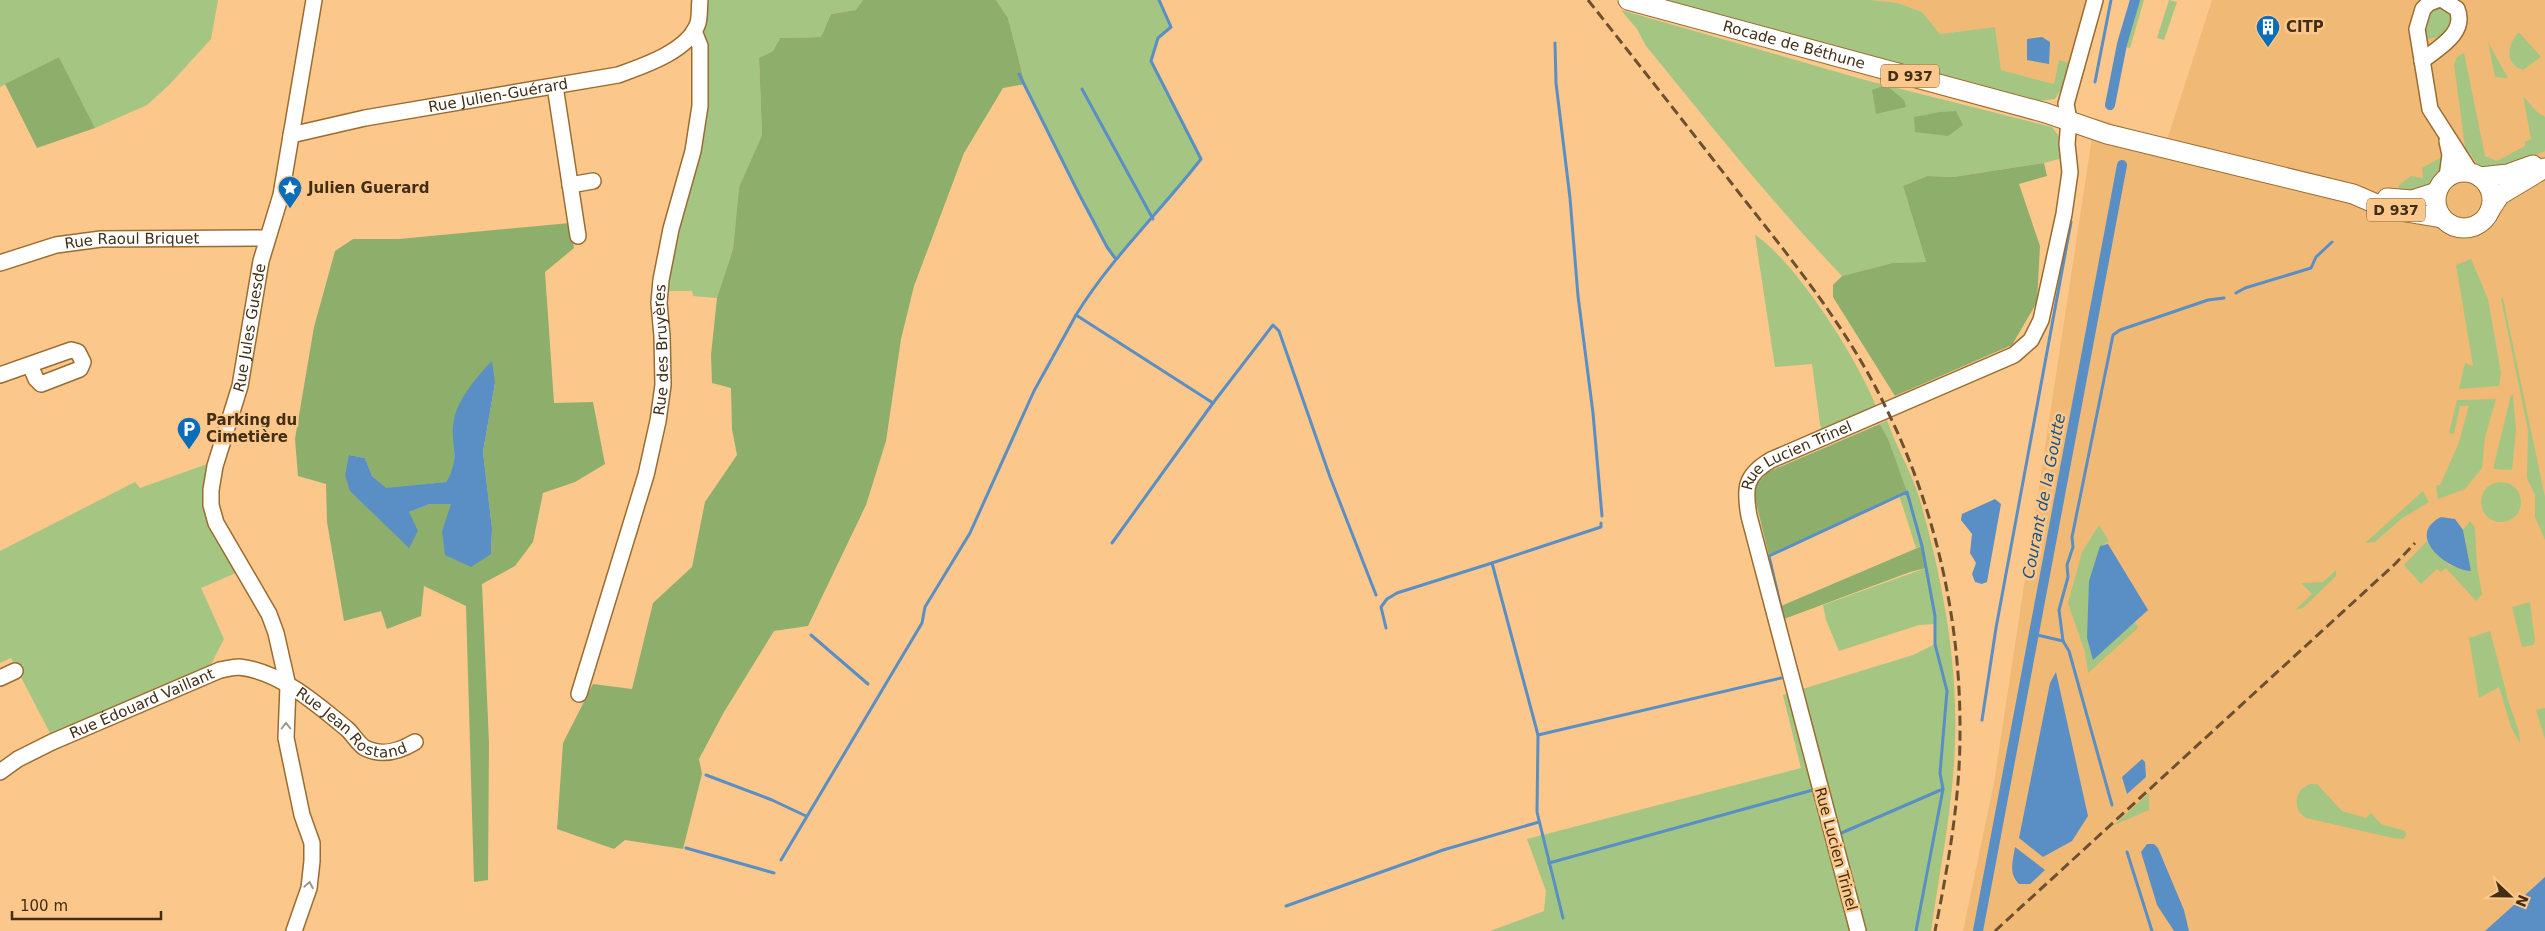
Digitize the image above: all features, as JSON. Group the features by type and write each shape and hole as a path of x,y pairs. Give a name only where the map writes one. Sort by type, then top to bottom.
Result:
{"main road":[{"name":"Rocade de Béthune","path":"1628,0 2069,120 2107,134 2353,194"},
{"path":"2545,159 2520,171 2475,175 2462,172 2442,185 2436,207 2442,218 2453,226 2466,228 2483,221 2500,195 2545,168"},
{"path":"2475,175 2491,192 2490,210"},
{"name":"D 937","path":"2353,194 2412,200 2442,185"},
{"name":"D 937","path":"2353,194 2388,209 2442,218"}],"street":[{"name":"Rue Jules Guesde","path":"294,931 301,917 309,888 312,844 302,815 286,738 288,686 276,633 269,614 225,542 216,523 212,505 215,466 240,386 266,238 281,195 314,0"},
{"name":"Rue des Bruyères","path":"579,694 646,474 658,421 663,385 659,303 661,280 671,229 692,151 700,106 700,46 694,31 698,22 700,0"},
{"name":"Rue Lucien Trinel","path":"1858,931 1751,525 1746,498 1747,487 1754,472 1771,460 2014,354 2030,340 2044,311 2064,214 2070,172 2069,120 2066,104 2095,0"},
{"path":"2437,0 2423,8 2418,19 2417,28 2430,110 2475,175"},
{"path":"2422,61 2452,36 2459,23 2457,9 2443,0"},
{"name":"Rue Julien-Guérard","path":"291,135 365,118 618,74 650,64 674,50 694,31"},
{"path":"554,86 578,236"},
{"path":"2442,185 2450,155 2446,134"},
{"path":"570,185 593,181"},
{"name":"Rue Raoul Briquet","path":"0,264 56,245 102,239 266,238"},
{"path":"0,375 30,365"},
{"name":"Rue Édouard Vaillant","path":"0,772 18,759 52,742 220,670 238,667 264,674 288,686"},
{"path":"0,678 15,671"},
{"name":"Rue Jean Rostand","path":"288,686 324,710 350,732 364,748 380,752 399,751 415,742"}],"shaded area":[{"path":"1870,0 2095,0 2077,64 2059,61 2054,84 2001,70 1995,27 1940,34 1922,12 1898,3"},
{"path":"2212,0 2545,0 2545,879 2488,931 1963,931 1994,783 2095,118 2167,140"}],"green space":[{"path":"0,0 218,0 211,39 170,84 147,105 95,128 59,57 0,87"},
{"path":"700,0 863,0 857,10 831,14 821,37 780,38 773,51 759,58 762,135 739,187 733,249 717,298 693,296 692,291 665,291 693,151"},
{"path":"863,0 996,0 1008,18 1025,84 1003,88 964,153 914,286 901,339 886,441 866,505 808,626 774,631 724,712 699,759 702,774 683,849 625,840 614,849 557,829 563,743 593,684 632,689 653,603 692,567 705,502 737,455 732,429 731,388 712,383 711,355 717,298 733,249 739,187 762,135 759,58 773,51 780,38 821,37 831,14 856,10"},
{"path":"996,0 1159,0 1171,27 1158,38 1151,61 1201,159 1170,199 1115,258 1107,247 1078,192 1025,84 1008,18"},
{"path":"1664,0 1870,0 1898,3 1922,12 1940,34 1995,27 2001,70 2054,84 2059,60 2069,63 2064,85 2055,99 2039,101 2008,95"},
{"path":"2139,0 2144,0 2130,48 2125,47"},
{"path":"2169,0 2177,2 2164,40 2157,38"},
{"path":"2439,6 2450,9 2454,22 2444,36 2428,39 2424,30 2426,15"},
{"path":"1621,10 1865,80 2052,127 2058,135 2063,158 2044,163 1953,177 1927,176 1903,186 1926,262 1892,263 1842,276 1742,163 1646,46 1637,29"},
{"path":"2519,32 2541,57 2523,70 2513,63 2509,53 2512,42"},
{"path":"2488,42 2508,78 2495,77"},
{"path":"2464,53 2485,156 2497,161 2525,146 2525,142 2531,139 2523,96 2536,111 2545,117 2545,151 2508,167 2480,168 2470,153 2466,155 2454,64 2457,57"},
{"path":"59,57 95,128 37,148 5,84"},
{"path":"1886,85 1904,100 1906,107 1876,114 1872,90"},
{"path":"1956,111 1963,125 1948,136 1915,132 1914,117"},
{"path":"2442,157 2439,173 2426,189 2398,192 2399,185 2411,176 2423,178 2422,168"},
{"path":"2044,163 2047,176 2019,184 2040,246 2037,302 2012,345 1895,396 1833,297 1833,285 1842,276 1892,263 1926,262 1903,186 1927,176 1953,177"},
{"path":"570,223 574,248 545,272 554,403 593,402 605,464 575,482 543,493 533,542 515,566 482,584 489,743 488,880 474,882 466,606 424,586 421,616 387,629 381,611 344,621 327,522 326,484 298,476 295,439 314,327 335,251 353,239 399,239","holes":["495,383 483,452 492,528 491,554 442,531 452,504 430,504 409,512 349,455 365,458 372,476 386,489 446,482 454,468 454,418"]},
{"path":"1755,235 1789,267 1808,291 1844,344 1871,394 1879,414 1824,436 1820,424 1812,364 1775,367"},
{"path":"2471,259 2488,299 2501,373 2499,386 2459,389 2465,363 2473,366 2456,265"},
{"path":"2503,298 2545,497 2545,540 2535,517 2535,495 2527,478 2528,430 2501,299"},
{"path":"2511,395 2513,395 2516,430 2512,470 2493,469"},
{"path":"2496,399 2485,437 2482,468 2465,489 2438,499 2436,486 2440,485 2458,445 2469,406 2460,406 2454,434 2449,433 2457,400"},
{"path":"1887,420 1916,487 1935,557 1947,619 1954,681 1955,743 1952,791 1931,931 1490,931 1544,911 1546,891 1527,839 1801,768 1783,695 1913,655 1935,644 1935,624 1919,625 1839,651 1826,620 1823,605 1926,568 1922,546 1916,548 1899,495 1906,492 1889,441 1880,424"},
{"path":"1880,424 1889,441 1907,492 1769,556 1754,494 1757,484 1768,472"},
{"path":"210,463 203,486 212,522 238,572 201,588 224,639 208,670 50,733 11,658 0,663 0,551 135,482 140,488"},
{"path":"2505,482 2512,485 2518,491 2521,502 2520,510 2512,519 2505,522 2497,522 2490,519 2482,510 2481,498 2484,491 2493,483"},
{"path":"2423,491 2429,502 2401,519 2375,542 2365,543"},
{"path":"2470,521 2475,528 2477,566 2482,594 2476,601 2446,568 2441,572 2437,569 2421,584 2404,565 2427,541 2449,565 2471,571 2463,530"},
{"path":"2099,525 2109,541 2100,547 2093,659 2135,622 2138,628 2088,673 2085,652 2068,603 2082,552"},
{"path":"1922,546 1926,568 1910,572 1784,619 1781,606"},
{"path":"2336,570 2336,576 2303,608 2295,610 2312,594 2301,583 2323,582"},
{"path":"2530,602 2535,641 2533,645 2522,647 2512,607"},
{"path":"2490,631 2509,703 2519,732 2520,743 2511,727 2499,687 2479,698 2469,638"},
{"path":"2545,708 2545,739 2536,710"},
{"path":"2310,784 2317,784 2342,811 2366,818 2371,813 2381,824 2405,831 2406,836 2403,839 2393,838 2306,818 2299,812 2297,799 2299,792"},
{"path":"2149,793 2149,810 2114,825"}],"water":[{"path":"2042,37 2050,42 2049,64 2027,60 2027,39"},
{"path":"492,361 495,383 483,452 492,528 491,554 471,567 445,555 442,531 451,504 430,504 409,512 418,531 409,548 350,491 345,475 349,455 365,458 372,476 386,488 446,482 453,465 453,428 456,411 469,388"},
{"path":"1995,499 2001,504 1987,582 1982,584 1975,582 1972,574 1976,563 1970,553 1972,534 1961,520 1962,514"},
{"path":"2441,517 2455,519 2463,530 2471,571 2451,565 2434,551 2428,542 2427,533 2431,525"},
{"path":"2108,544 2148,610 2093,660 2087,638 2089,581 2100,546"},
{"path":"2056,672 2088,816 2072,841 2043,857 2019,838 2050,683"},
{"path":"2142,759 2145,762 2146,777 2127,794 2122,777"},
{"path":"2147,844 2154,844 2158,848 2184,910 2189,931 2174,931 2157,905 2141,852"},
{"path":"2015,847 2045,870 2030,884 2019,884 2013,876 2012,867"},
{"path":"2545,877 2545,931 2485,931"}],"waterway":[{"path":"1159,0 1171,27 1158,38 1151,61 1201,159 1120,255 1076,315 1213,403 1273,325 1279,331 1330,477 1376,595"},
{"path":"2095,82 2111,0"},
{"name":"Courant de la Goutte","path":"2110,105 2122,44 2135,0"},
{"path":"1555,43 1556,83 1570,198 1578,296 1593,413 1602,516"},
{"path":"1019,74 1078,192 1107,247 1115,258"},
{"path":"1082,89 1153,219"},
{"name":"Courant de la Goutte","path":"1978,931 2122,165"},
{"path":"1982,720 1996,628 2071,222"},
{"path":"2236,293 2245,288 2311,268 2316,257 2332,242"},
{"path":"2063,641 2059,610 2068,577 2067,565 2073,547 2072,537 2113,335 2120,330 2208,300 2224,298"},
{"path":"781,860 922,623 925,607 970,533 1034,391 1076,315"},
{"path":"1112,543 1213,403"},
{"path":"1785,625 1769,556 1907,492 1922,546 1935,616 1935,644 1947,691 1940,773 1943,789 1916,931"},
{"path":"1563,918 1537,812 1538,735 1492,563 1601,527 1601,523"},
{"path":"1386,628 1381,607 1387,599 1397,593 1492,563"},
{"name":"Courant de la Goutte","path":"2033,634 2063,641 2069,651 2112,805"},
{"path":"811,635 868,684"},
{"path":"1538,735 1781,678"},
{"path":"706,775 772,800 806,816"},
{"path":"1839,834 1943,789"},
{"path":"1549,863 1813,790"},
{"path":"1286,906 1443,850 1539,822"},
{"path":"686,848 774,873"},
{"name":"Courant de la Goutte","path":"2127,852 2152,931"}],"railway":[{"path":"1588,0 1783,248 1839,326 1887,410 1919,487 1932,527 1942,568 1956,650 1959,692 1960,734 1956,808 1949,858 1935,931"},
{"path":"1995,931 2395,564 2415,543"}],"place":[{"name":"CITP","path":"2268,48"},
{"name":"Julien Guerard","path":"290,209"},
{"name":"Parking du Cimetière","path":"189,450"}]}
